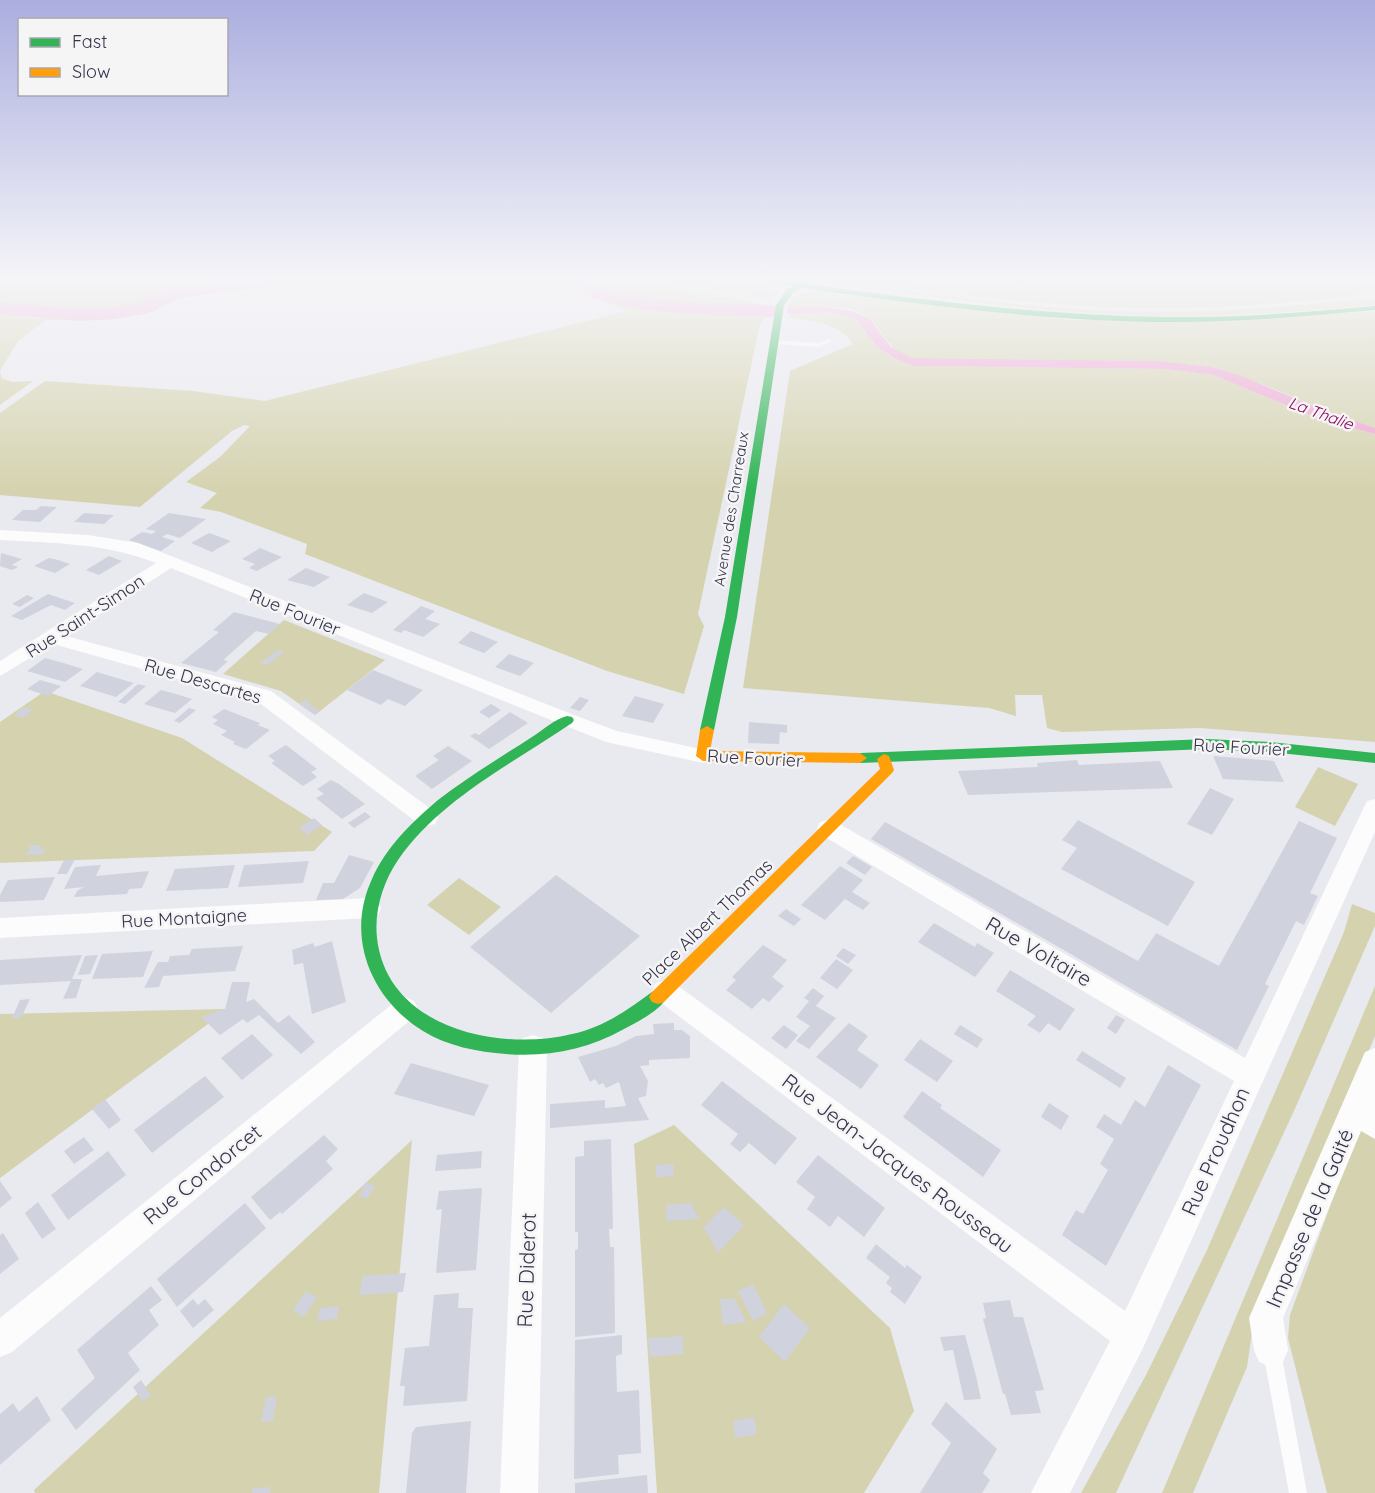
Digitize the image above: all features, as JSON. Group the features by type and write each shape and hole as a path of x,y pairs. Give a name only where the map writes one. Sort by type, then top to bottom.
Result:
{"main road":[{"name":"Avenue des Charreaux","path":"703,756 712,697 731,617 773,351"},
{"name":"Place Albert Thomas","path":"567,720 427,818 392,856 369,908 368,938 377,972 405,1009 431,1027 473,1041 533,1047 587,1038 642,1010 665,992 887,770 884,759"},
{"name":"Rue Fourier","path":"703,756 790,761 884,759 1209,744 1375,758"}],"street":[{"name":"Rue Fourier","path":"0,535 110,542 132,547 567,720 613,736 703,756"},
{"name":"Rue Saint-Simon","path":"0,670 169,562"},
{"name":"Rue Descartes","path":"51,638 264,696 427,818"},
{"name":"Rue Proudhon","path":"1050,1493 1131,1335 1249,1075 1375,807"},
{"name":"Rue Voltaire","path":"828,828 1249,1075"},
{"name":"Rue Montaigne","path":"0,928 369,908"},
{"name":"Rue Jean-Jacques Rousseau","path":"665,992 1131,1335"},
{"name":"Rue Condorcet","path":"0,1340 405,1009"},
{"name":"Rue Diderot","path":"519,1493 533,1047"},
{"name":"Impasse de la Gaité","path":"1369,1075 1363,1106 1369,1120 1375,1125"},
{"name":"Impasse de la Gaité","path":"1271,1350 1266,1318 1369,1075"}],"lane":[{"path":"1271,1350 1298,1493"}],"shaded area":[{"path":"0,351 12,351 0,371"},
{"path":"467,351 754,351 698,614 704,626 684,694 607,671 305,554 307,544 221,512 200,508 217,493 186,482 220,457 250,426 244,425 232,431 140,507 0,495 0,413 45,381 193,391 265,401"},
{"path":"837,351 882,351 894,359 914,366 1166,369 1213,375 1323,420 1375,434 1375,742 1200,728 1062,732 1047,728 1042,695 1015,695 1016,716 989,708 743,688 790,371"},
{"path":"897,351 1375,351 1375,428 1347,420 1267,386 1212,367 1159,361 911,358"},
{"path":"0,372 2,378 12,382 33,381 0,405"},
{"path":"284,620 385,660 315,715 281,691 223,674"},
{"path":"45,691 182,738 332,832 314,851 0,863 0,722"},
{"path":"1318,767 1358,784 1335,826 1295,807"},
{"path":"459,878 501,907 469,935 427,905"},
{"path":"1352,904 1375,913 1375,926 1294,1111 1116,1493 1081,1493 1146,1375 1207,1250 1344,932"},
{"path":"1375,986 1375,1036 1253,1326 1247,1367 1193,1493 1162,1493"},
{"path":"231,1007 0,1178 0,1014 225,1009"},
{"path":"1361,1122 1375,1133 1375,1493 1327,1493 1288,1338 1290,1315"},
{"path":"674,1125 890,1328 914,1411 864,1493 657,1493 634,1144"},
{"path":"412,1140 379,1493 35,1493 34,1490"}],"water":[{"name":"La Thalie","path":"883,351 898,351 911,358 1159,361 1212,367 1239,375 1330,413 1375,428 1375,434 1323,420 1213,375 1166,369 914,366 895,359"}],"building":[{"path":"41,506 57,507 40,522 12,520 23,510 36,510"},
{"path":"84,513 114,515 104,524 74,522"},
{"path":"169,513 206,519 180,538 167,534 162,537 175,541 161,551 129,540 142,532 152,534 156,531 146,529"},
{"path":"209,533 231,541 212,552 191,543"},
{"path":"260,548 282,557 257,571 249,568 255,564 242,559"},
{"path":"1,553 22,559 12,565 18,567 12,570 0,566"},
{"path":"109,556 122,561 99,575 86,570"},
{"path":"49,558 70,564 55,573 34,566"},
{"path":"306,568 330,577 314,587 287,580"},
{"path":"364,593 388,602 372,613 347,605"},
{"path":"48,594 75,603 65,610 51,605 22,620 11,616"},
{"path":"27,595 34,598 20,607 12,604"},
{"path":"421,606 435,611 425,619 440,624 423,637 404,630 401,633 393,630"},
{"path":"234,612 280,624 269,634 256,631 223,660 228,661 216,672 181,663 219,632 213,630"},
{"path":"471,631 498,642 484,653 458,643"},
{"path":"278,650 284,652 267,665 260,663"},
{"path":"509,654 534,663 520,676 495,667"},
{"path":"45,658 83,669 65,682 27,671"},
{"path":"373,670 423,690 405,706 388,699 381,705 347,690"},
{"path":"97,672 134,683 116,697 80,686"},
{"path":"40,680 61,686 48,696 27,689"},
{"path":"138,684 146,686 125,704 118,702"},
{"path":"161,690 192,699 175,713 144,704"},
{"path":"635,696 664,704 653,723 622,716"},
{"path":"580,697 589,700 580,711 570,708"},
{"path":"306,699 320,711 315,715 299,704"},
{"path":"491,704 501,710 489,718 479,712"},
{"path":"25,707 33,710 23,718 14,715"},
{"path":"189,708 196,710 180,723 174,721"},
{"path":"224,709 260,723 258,725 270,730 246,749 233,744 235,742 221,735 227,731 213,724 218,720 212,717"},
{"path":"510,712 528,723 489,749 470,736 475,733 479,735"},
{"path":"749,722 787,725 787,733 780,732 779,744 748,743"},
{"path":"286,745 317,769 311,772 317,777 303,786 271,763 275,761 268,756"},
{"path":"448,746 472,761 432,789 415,776 439,760 433,756"},
{"path":"1213,756 1274,761 1284,782 1223,779"},
{"path":"1077,760 1079,765 1160,761 1173,788 968,795 958,771 1038,767 1037,763"},
{"path":"331,780 365,804 342,819 316,798 324,794 317,789"},
{"path":"1210,788 1234,799 1212,835 1187,824"},
{"path":"365,812 371,817 354,828 348,823"},
{"path":"314,818 322,825 307,835 299,828"},
{"path":"1078,820 1195,882 1168,926 1061,869 1077,848 1062,840"},
{"path":"1299,821 1337,838 1310,893 1318,896 1304,925 1296,921 1265,984 1269,986 1237,1050 871,839 885,822 1138,961 1156,933 1219,966"},
{"path":"31,845 41,845 39,849 46,849 43,854 26,855"},
{"path":"349,855 374,862 360,888 343,899 316,900 323,883 334,883"},
{"path":"853,856 872,867 865,875 846,863"},
{"path":"75,859 67,874 57,874 64,860"},
{"path":"309,861 303,883 238,887 244,865"},
{"path":"101,865 96,876 149,871 142,888 129,889 127,894 74,897 77,891 84,887 64,889 75,867"},
{"path":"235,865 228,888 166,891 175,869"},
{"path":"840,866 863,880 852,892 870,903 863,910 845,899 825,920 801,905"},
{"path":"556,875 640,936 551,1013 470,947"},
{"path":"55,877 44,900 0,902 0,895 8,880"},
{"path":"786,909 801,919 794,926 778,916"},
{"path":"934,923 975,947 977,943 994,953 975,977 918,942"},
{"path":"332,941 346,1002 312,1014 303,963 294,965 292,950 313,943 315,947"},
{"path":"763,945 787,960 772,977 784,986 769,1002 763,998 752,1009 726,990 736,980 732,977"},
{"path":"243,946 235,971 163,976 159,987 144,988 158,962 168,962 170,956 189,955 192,949"},
{"path":"843,948 856,955 848,964 836,956"},
{"path":"153,951 143,977 92,979 102,954"},
{"path":"82,955 72,979 82,979 76,998 63,999 71,981 0,985 0,960"},
{"path":"98,955 90,974 78,975 85,956"},
{"path":"836,959 853,970 837,989 820,978"},
{"path":"1010,970 1075,1009 1060,1031 1048,1023 1040,1033 1027,1025 1036,1016 996,991"},
{"path":"232,982 250,982 246,1002 254,999 278,1023 289,1015 315,1042 301,1054 259,1015 247,1023 243,1019 220,1035 201,1017 225,1009"},
{"path":"813,988 824,996 816,1006 836,1018 809,1049 796,1041 810,1026 796,1017 809,1001 804,998"},
{"path":"30,999 21,1018 12,1018 20,1000"},
{"path":"1116,1015 1125,1020 1116,1034 1107,1028"},
{"path":"674,1023 674,1030 682,1030 690,1036 690,1058 649,1060 649,1065 640,1066 648,1081 646,1096 638,1098 649,1120 550,1128 550,1104 605,1100 605,1108 626,1106 619,1082 606,1088 603,1083 599,1085 595,1079 590,1082 578,1057 616,1046 636,1036 654,1034 653,1024"},
{"path":"849,1023 868,1036 857,1050 879,1065 861,1089 816,1057"},
{"path":"784,1025 798,1035 786,1049 771,1038"},
{"path":"960,1025 983,1039 977,1048 954,1034"},
{"path":"252,1034 273,1055 242,1080 221,1058"},
{"path":"920,1039 953,1061 937,1082 904,1060"},
{"path":"1082,1051 1126,1078 1120,1088 1076,1060"},
{"path":"411,1063 489,1085 474,1116 394,1094"},
{"path":"1168,1065 1201,1085 1106,1266 1062,1235 1076,1210 1083,1214 1108,1170 1100,1164 1114,1139 1096,1127 1104,1114 1121,1125 1135,1100 1145,1107"},
{"path":"205,1076 224,1097 152,1153 134,1130"},
{"path":"722,1081 797,1138 775,1165 749,1143 740,1152 730,1144 738,1134 701,1105"},
{"path":"922,1091 942,1105 940,1108 1001,1150 983,1177 903,1117"},
{"path":"105,1099 121,1120 109,1129 92,1109"},
{"path":"1049,1103 1069,1116 1061,1130 1041,1117"},
{"path":"324,1135 338,1149 326,1161 333,1169 282,1214 280,1212 270,1220 251,1197"},
{"path":"84,1137 94,1150 74,1164 64,1151"},
{"path":"611,1139 613,1229 609,1229 610,1247 614,1247 615,1333 575,1337 575,1250 578,1249 578,1232 575,1232 575,1157 584,1156 584,1141"},
{"path":"108,1151 126,1175 68,1220 51,1195"},
{"path":"482,1151 481,1168 435,1171 437,1155"},
{"path":"818,1155 885,1208 864,1237 838,1216 830,1227 807,1209 815,1197 796,1182"},
{"path":"673,1164 674,1176 656,1177 656,1165"},
{"path":"0,1181 12,1198 0,1208"},
{"path":"366,1182 375,1186 367,1199 359,1196"},
{"path":"482,1188 476,1270 436,1273 442,1209 436,1210 439,1191"},
{"path":"38,1202 56,1229 42,1239 25,1213"},
{"path":"245,1203 266,1228 177,1307 157,1279"},
{"path":"691,1203 699,1219 667,1221 666,1205"},
{"path":"724,1207 744,1225 718,1253 704,1227"},
{"path":"3,1233 19,1259 0,1274 0,1235"},
{"path":"876,1244 905,1268 907,1265 922,1277 905,1304 890,1292 892,1288 886,1283 890,1277 866,1258"},
{"path":"406,1273 403,1292 359,1295 363,1276"},
{"path":"753,1284 767,1313 753,1321 738,1291"},
{"path":"151,1286 162,1300 149,1310 159,1325 128,1353 140,1370 76,1430 61,1409 95,1378 77,1350"},
{"path":"306,1291 317,1298 303,1317 293,1310"},
{"path":"459,1293 458,1308 473,1308 467,1401 403,1406 405,1386 400,1386 405,1348 429,1346 434,1295"},
{"path":"193,1299 198,1305 205,1299 214,1310 193,1328 180,1311"},
{"path":"720,1299 735,1299 746,1322 723,1325"},
{"path":"1010,1300 1014,1317 1023,1317 1044,1390 1035,1391 1041,1413 1011,1415 1005,1394 1003,1394 983,1319 986,1318 983,1303"},
{"path":"784,1304 810,1328 785,1362 759,1337"},
{"path":"339,1306 337,1319 317,1321 320,1308"},
{"path":"622,1335 622,1354 616,1356 617,1392 639,1390 641,1453 618,1455 619,1474 574,1479 575,1340"},
{"path":"965,1335 981,1399 964,1400 953,1350 944,1351 940,1337"},
{"path":"682,1336 684,1354 650,1357 648,1338"},
{"path":"141,1380 151,1395 143,1402 133,1387"},
{"path":"37,1396 51,1420 0,1465 0,1414 13,1403 19,1412"},
{"path":"277,1396 273,1421 261,1422 266,1397"},
{"path":"946,1402 997,1449 983,1473 990,1480 982,1493 920,1493 951,1443 931,1424"},
{"path":"754,1417 757,1434 735,1438 733,1421"},
{"path":"471,1421 466,1493 406,1493 412,1433 416,1427"},
{"path":"647,1475 648,1493 575,1493 575,1483"},
{"path":"271,1487 270,1493 252,1493 252,1489"}],"traffic: fast":[{"path":"707,730 731,617 773,351"},
{"path":"567,720 451,798 409,835 392,857 379,880 371,904 368,928 371,951 378,973 391,993 408,1012 431,1027 463,1039 518,1047 570,1043 594,1036 638,1012 658,997"},
{"path":"860,758 1207,744 1270,747 1375,758"}],"traffic: slow":[{"path":"707,730 703,756 860,758"},
{"path":"658,997 887,770 884,759"}]}
